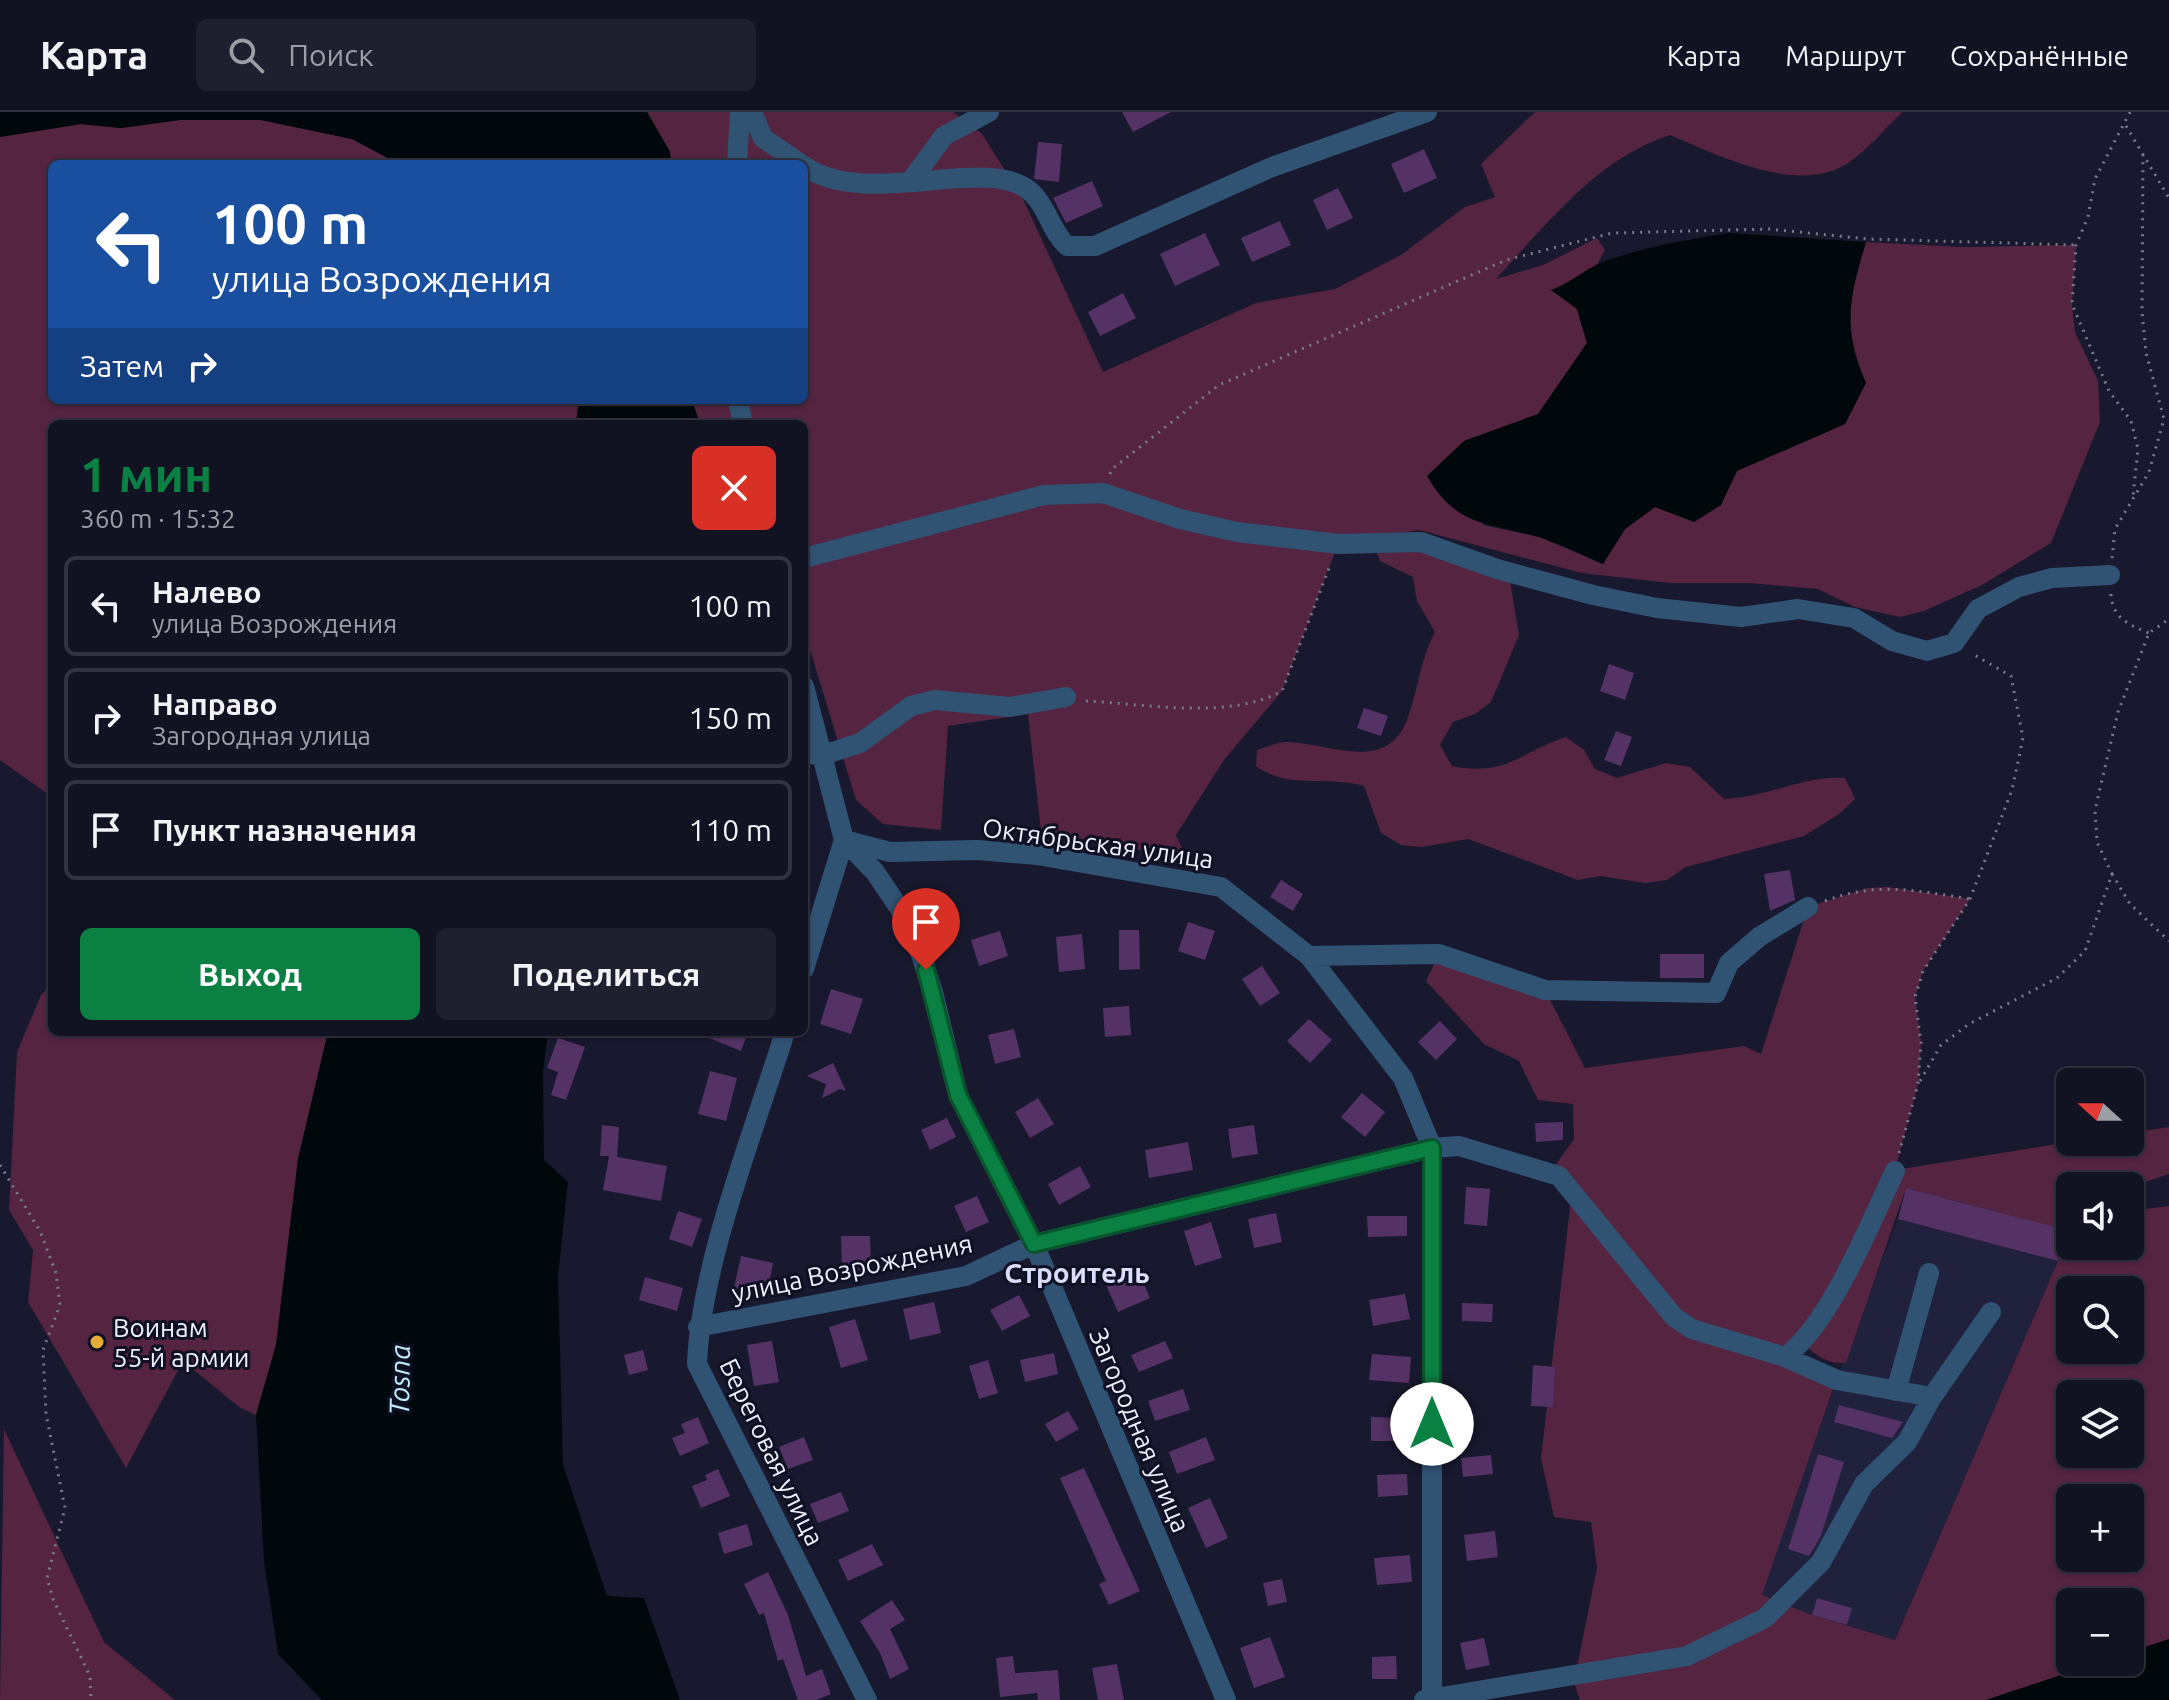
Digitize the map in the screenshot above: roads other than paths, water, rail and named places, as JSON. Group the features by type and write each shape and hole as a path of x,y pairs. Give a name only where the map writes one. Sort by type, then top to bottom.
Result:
{"street":[{"path":"737,160 740,112"},
{"path":"752,112 763,138 796,160"},
{"path":"910,182 944,136 989,112"},
{"path":"808,167 846,184 880,186 981,178 1010,181 1033,194 1054,233 1067,246 1095,246 1272,167 1427,112"},
{"path":"808,557 1044,495 1103,493 1180,519 1237,532 1338,544 1421,542 1525,577 1657,608 1741,617 1798,609 1854,618 1892,641 1927,651 1954,643 1978,609 2019,587 2052,578 2110,575"},
{"path":"813,754 860,743 911,706 935,700 1010,707 1066,697"},
{"path":"808,716 813,754 844,840 808,956"},
{"name":"Октябрьская улица","path":"844,840 890,852 977,850 1037,855 1221,887 1309,956 1403,1078 1432,1148 1432,1699"},
{"name":"Загородная улица","path":"844,840 875,872 912,927 933,992 958,1095 1034,1244 1226,1700"},
{"path":"1309,956 1439,954 1545,990 1716,993 1729,963 1759,937 1808,907"},
{"name":"Береговая улица","path":"784,1036 720,1241 698,1327 697,1364 867,1700"},
{"name":"улица Возрождения","path":"698,1327 966,1276 1034,1244 1432,1148 1459,1146 1559,1176 1674,1317 1692,1329 1785,1357 1837,1380 1932,1397"},
{"path":"1785,1357 1803,1344 1856,1255 1895,1171"},
{"path":"1896,1391 1929,1273"},
{"path":"1424,1700 1687,1656 1765,1618 1821,1562 1864,1484 1907,1442 1932,1397 1991,1312"}],"water":[{"path":"0,112 647,112 670,152 671,160 391,160 352,139 261,120 180,120 121,128 81,124 0,137"},
{"path":"1729,233 1866,242 1852,297 1851,329 1853,346 1866,383 1845,424 1737,471 1721,505 1694,522 1655,507 1625,529 1603,564 1539,537 1475,520 1462,514 1438,493 1427,476 1464,441 1538,414 1587,343 1577,309 1551,290 1616,257"},
{"path":"577,404 693,404 699,420 576,420"},
{"name":"Tosna","path":"327,1036 547,1036 543,1071 544,1160 568,1182 558,1276 563,1465 607,1596 644,1598 680,1700 322,1700 278,1654 264,1561 256,1415 276,1345 298,1159"},
{"path":"2169,1639 2169,1700 1986,1700 2058,1676 2144,1676 2144,1647"}],"place":[{"name":"Воинам 55-й армии","path":"97,1342"}],"district":[{"name":"Строитель","path":"1077,1272"}]}
